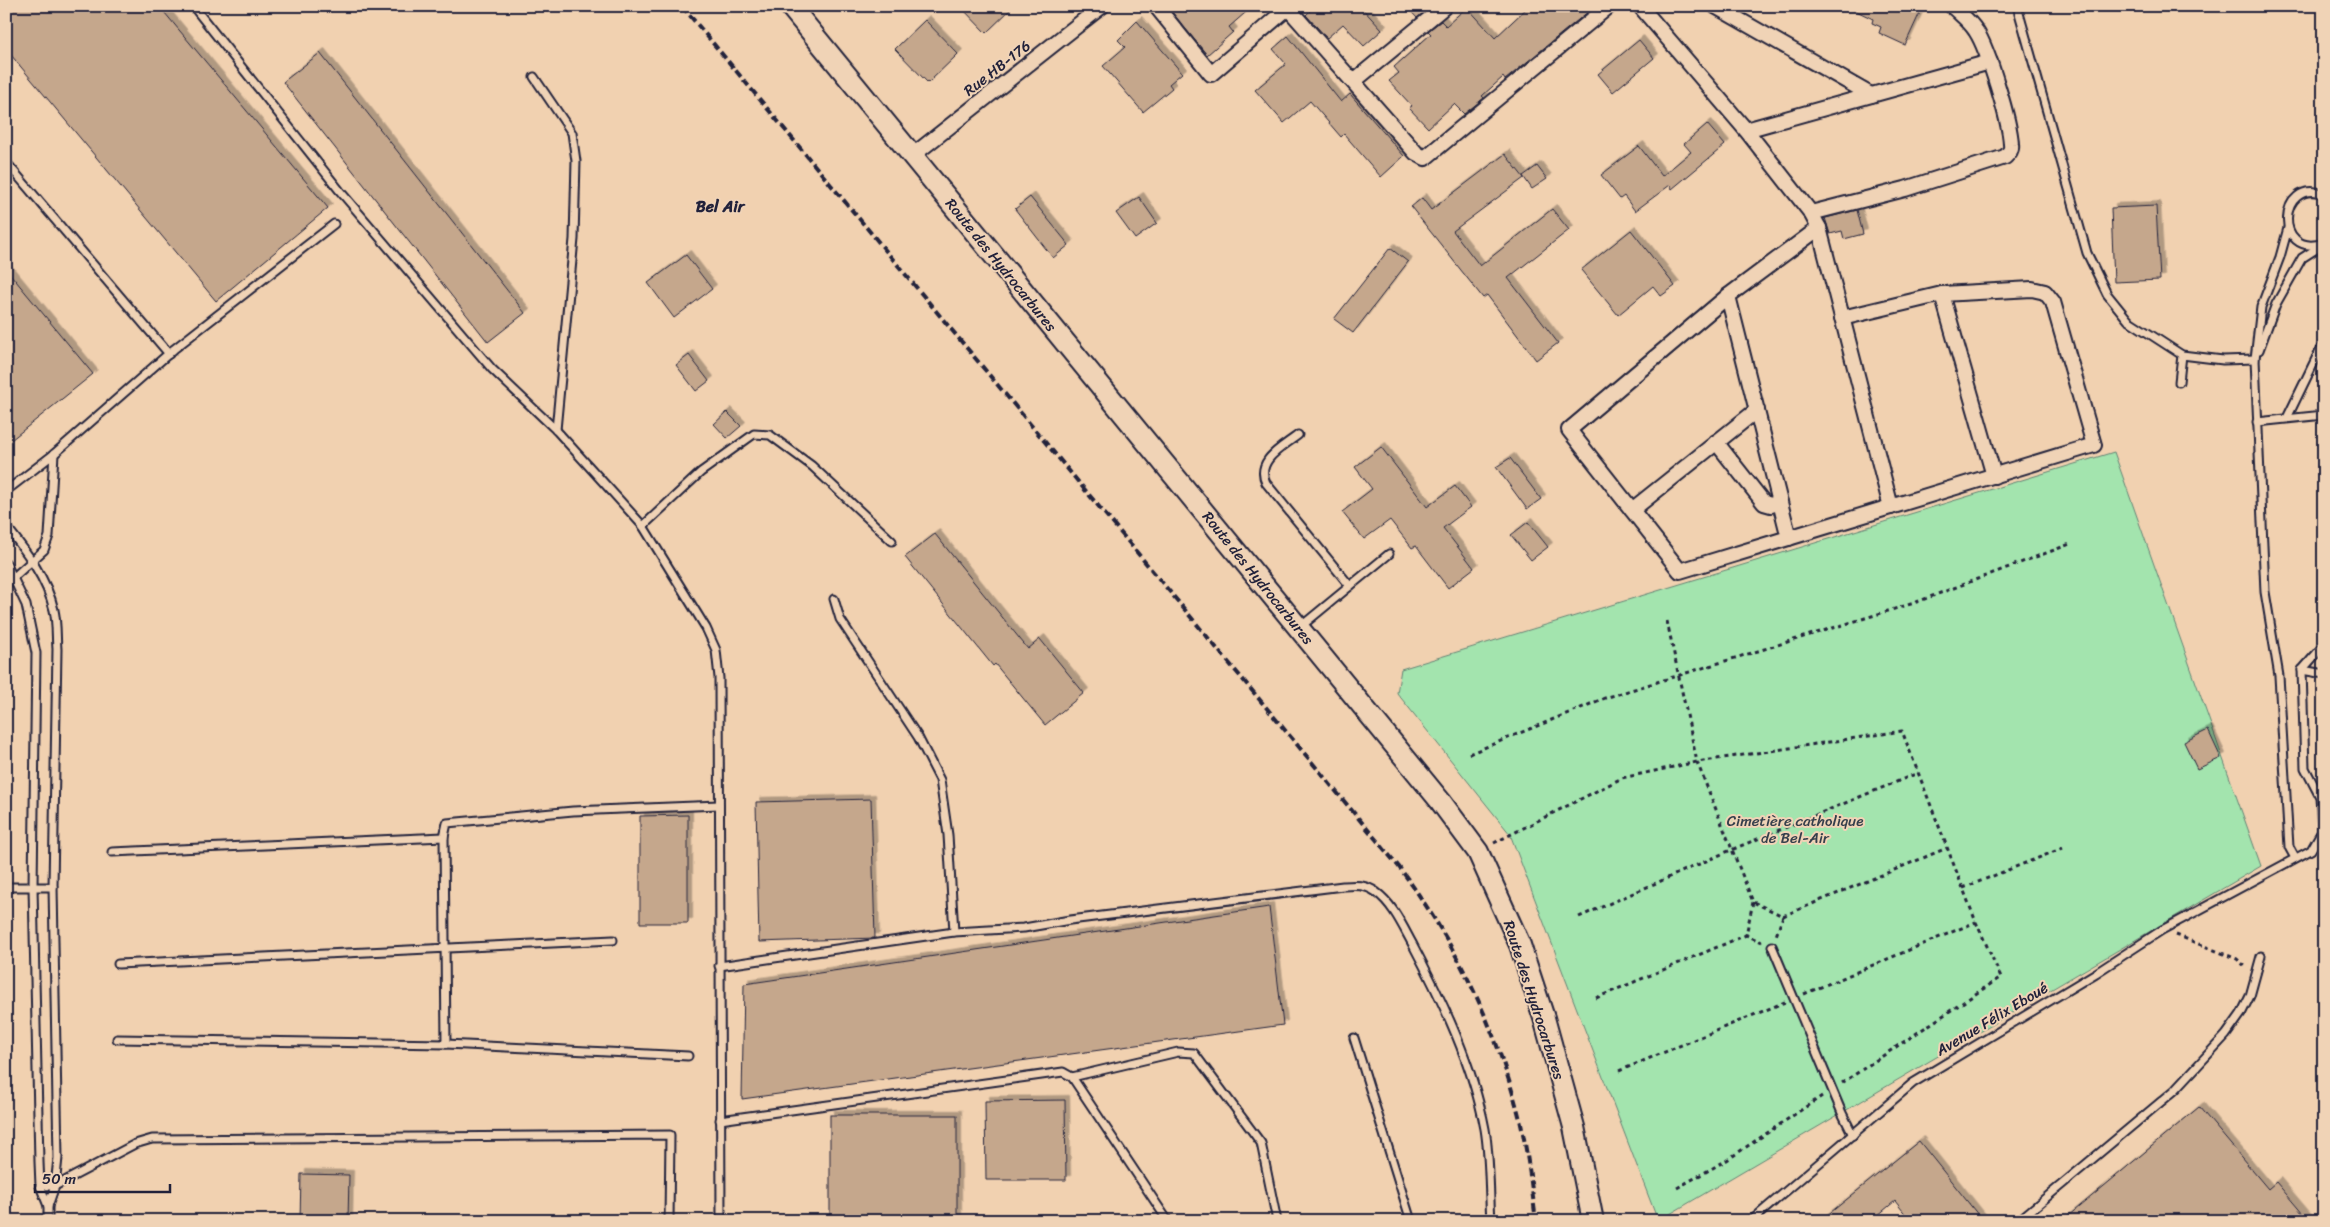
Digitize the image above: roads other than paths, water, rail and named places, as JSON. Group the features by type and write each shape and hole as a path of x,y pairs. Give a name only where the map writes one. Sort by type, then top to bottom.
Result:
{"street":[{"name":"Route des Hydrocarbures","path":"790,6 1441,802 1478,852 1520,945 1544,1018 1574,1127 1593,1221"},
{"name":"Rue HB-176","path":"912,156 1102,6"},
{"path":"1156,6 1210,74 1289,7 1421,158 1429,157 1609,6"},
{"path":"1354,81 1445,6"},
{"path":"1640,6 1746,130 1811,213 1819,228 1891,507"},
{"path":"1715,6 1871,95"},
{"path":"1811,213 1905,189 2005,157 2010,152 2012,145 1990,62 1975,29 1952,6"},
{"path":"1746,130 1990,62"},
{"path":"1819,228 1728,296 1569,430 1680,571 2094,445 2053,302 2045,292 2032,289 1942,294 1842,318"},
{"path":"1942,294 1994,476"},
{"path":"1728,296 1789,538"},
{"path":"1632,510 1757,410"},
{"path":"1716,442 1764,503 1771,505 1780,502"}],"lane":[{"path":"193,6 412,276 492,369 556,430 643,526 706,628 716,650 720,678 721,1221"},
{"path":"2017,6 2087,253 2107,294 2128,320 2182,354 2223,360 2255,359"},
{"path":"534,76 572,134 576,161 574,239 556,430"},
{"path":"6,162 169,354"},
{"path":"2296,858 2289,847 2280,676 2265,592 2255,359 2261,307 2280,258 2288,228 2287,213 2292,202 2299,196 2310,192 2324,194"},
{"path":"6,491 54,454 169,354 334,224"},
{"path":"2288,228 2299,241 2308,245 2324,243"},
{"path":"2255,359 2276,304 2302,258 2324,243"},
{"path":"2287,418 2324,342"},
{"path":"2180,382 2182,354"},
{"path":"2257,422 2324,415"},
{"path":"643,526 701,472 754,434 770,434 812,466 892,540"},
{"path":"1298,435 1267,460 1262,468 1262,476 1350,586"},
{"path":"6,584 33,562 44,550 49,536 54,454"},
{"path":"6,526 33,562 51,597 55,613 57,649 53,887 58,1139 55,1186 48,1206 48,1221"},
{"path":"1299,628 1389,554"},
{"path":"6,563 26,605 36,653 33,887 40,1186 48,1206"},
{"path":"834,599 840,619 918,737 940,780 948,835 954,932"},
{"path":"2302,670 2324,645"},
{"path":"2302,670 2324,674"},
{"name":"Avenue Félix Eboué","path":"1751,1221 1919,1079 2096,973 2162,930 2311,850 2322,830 2320,797 2305,768 2302,670"},
{"path":"446,1044 444,948 445,826 451,821 573,811 719,805"},
{"path":"112,852 444,836"},
{"path":"720,966 954,932 1024,928 1070,920 1344,886 1360,885 1368,887 1389,904 1408,936 1441,997 1465,1060 1485,1130 1491,1221"},
{"path":"6,887 53,887"},
{"path":"118,964 613,940"},
{"path":"1772,946 1832,1090 1853,1135"},
{"path":"2018,1221 2175,1090 2226,1035 2241,1014 2257,978 2261,956"},
{"path":"1354,1038 1411,1221"},
{"path":"117,1039 446,1044 688,1056"},
{"path":"1072,1077 1178,1052 1194,1052 1261,1143 1277,1221"},
{"path":"720,1120 1063,1072 1072,1077 1168,1221"},
{"path":"40,1186 55,1186 135,1144 152,1139 670,1135 669,1221"}],"railway":[{"path":"682,6 1399,867 1419,895 1470,982 1496,1044 1517,1108 1528,1164 1536,1221"}],"district":[{"name":"Bel Air","path":"720,206"}],"park label":[{"name":"Cimetière catholique de Bel-Air","path":"1795,830"}]}
